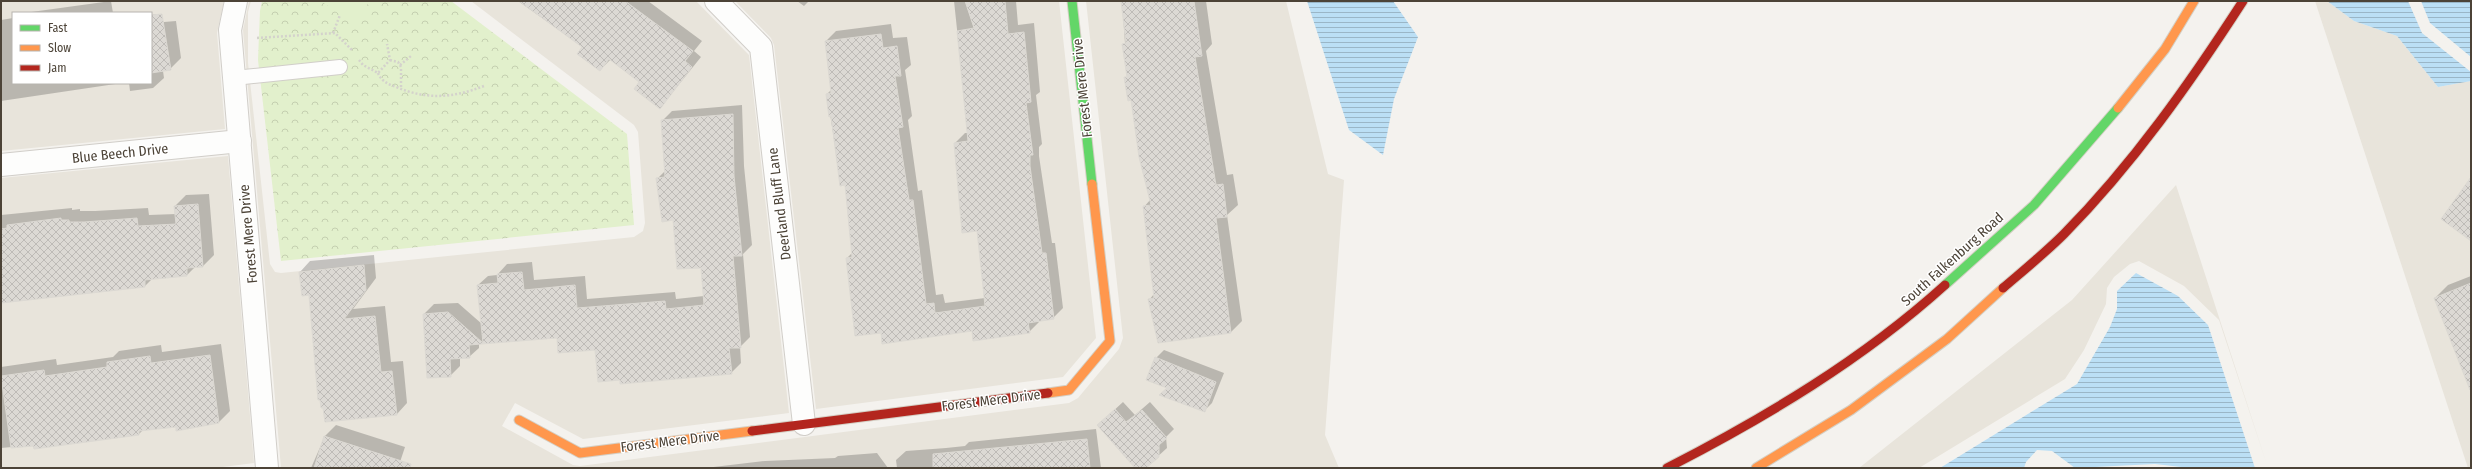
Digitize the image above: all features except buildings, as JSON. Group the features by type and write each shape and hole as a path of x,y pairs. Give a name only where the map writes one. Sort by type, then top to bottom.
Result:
{"street":[{"name":"Forest Mere Drive","path":"236,1 230,30 267,468"},
{"name":"Deerland Bluff Lane","path":"716,1 761,48 804,424"},
{"name":"Forest Mere Drive","path":"519,420 580,453 1069,390 1110,341 1072,1"},
{"name":"South Falkenburg Road","path":"1667,468 1740,431 1826,378 1920,308 2034,204 2098,132 2160,54 2194,1"},
{"path":"1756,468 1851,410 1947,339 2064,234 2130,160 2197,73 2243,1"},
{"name":"Blue Beech Drive","path":"1,165 240,141"},
{"path":"1800,406 1826,378"}],"lane":[{"path":"234,78 340,67"}],"path":[{"path":"333,33 340,15"},
{"path":"400,65 411,56"},
{"path":"390,60 398,62 400,65 401,89"},
{"path":"378,73 380,79 401,89 413,94 432,98 467,93 484,86"}],"shaded area":[{"path":"1,1 224,1 217,33 225,129 1,151"},
{"path":"249,1 251,1 248,12 248,63 270,264 275,272 281,273 634,237 643,231 645,223 638,132 634,125 471,1 696,1 749,55 789,413 583,439 515,403 502,426 573,465 580,466 1069,403 1078,398 1119,349 1123,338 1086,1 1286,1 1328,174 1344,180 1325,435 1339,468 281,468 243,30"},
{"path":"735,1 1059,1 1096,338 1063,377 816,409 774,45 771,38"},
{"path":"2315,1 2327,1 2354,21 2397,36 2438,87 2471,81 2471,468 2468,468"},
{"path":"228,156 254,463 215,468 1,468 1,178"},
{"path":"2176,185 2268,468 2219,320 2184,286 2139,261 2130,264 2114,277 2107,288 2106,304 2084,350 2065,379 1919,468 1859,468 2072,300"}],"green space":[{"path":"262,1 451,1 627,134 634,225 281,261 258,60 260,11"},
{"path":"321,1 370,1 353,24"}],"water":[{"path":"1307,1 1393,1 1418,37 1394,99 1383,155 1349,130"},
{"path":"2327,1 2408,1 2422,33 2471,72 2471,81 2438,87 2397,36 2354,21"},
{"path":"2421,1 2471,1 2471,57 2430,23"},
{"path":"2136,273 2178,296 2208,325 2255,468 2190,468 2155,464 2075,468 2052,451 2037,450 2026,462 2024,468 1940,468 2077,384 2110,327 2117,309 2117,291"}],"traffic: fast":[{"path":"1072,1 1092,184"},
{"path":"1945,285 2034,205 2118,108"}],"traffic: slow":[{"path":"2118,108 2165,49 2194,1"},
{"path":"1048,393 1069,390 1110,341 1092,184"},
{"path":"1756,468 1851,410 1947,339 2003,288"},
{"path":"519,420 580,453 752,431"}],"traffic: jam":[{"path":"2003,288 2064,234 2114,180 2160,122 2243,1"},
{"path":"1667,468 1704,449 1812,386 1880,338 1945,285"},
{"path":"752,431 1048,393"}]}
